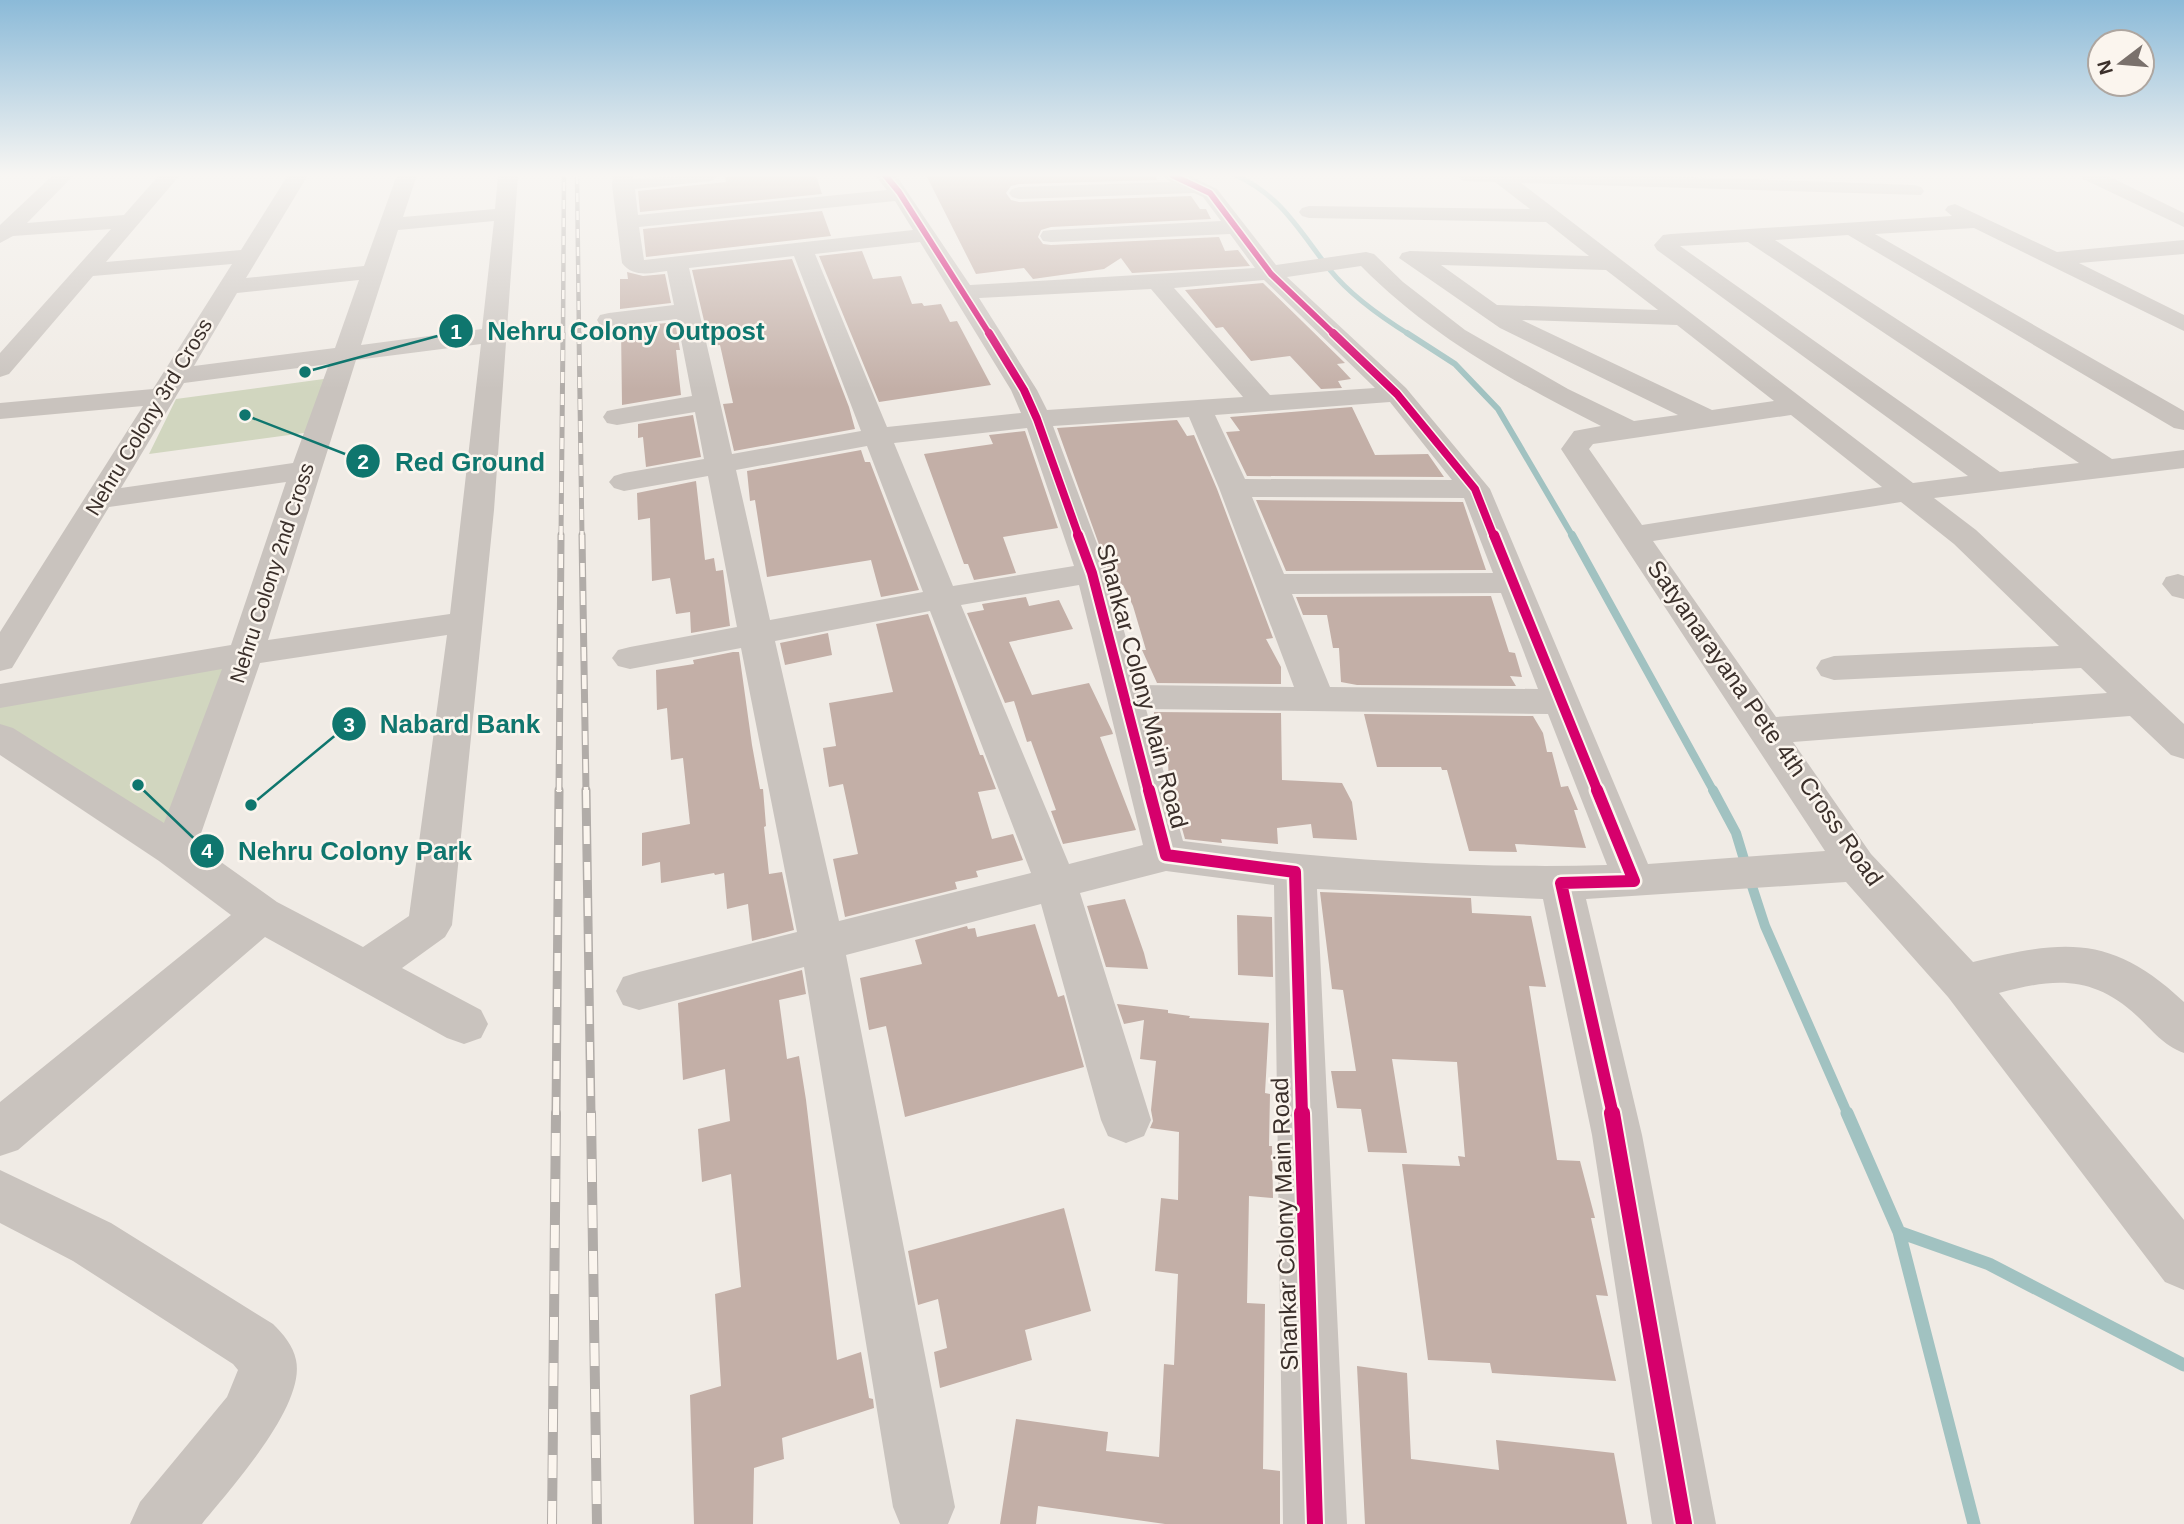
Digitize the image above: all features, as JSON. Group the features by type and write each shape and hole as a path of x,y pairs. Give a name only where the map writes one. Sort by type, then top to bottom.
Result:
{"street":[{"path":"0,369 109,246"},
{"name":"Nehru Colony 3rd Cross","path":"0,660 253,246"},
{"name":"Nehru Colony 2nd Cross","path":"174,850 246,654 381,246"},
{"path":"365,970 430,925 466,622 502,246"},
{"path":"630,246 632,263 635,265 677,264 828,246"},
{"name":"Shankar Colony Main Road","path":"933,246 1024,390 1037,419 1092,573 1166,855 1295,872 1315,1524"},
{"path":"1059,246 1089,285"},
{"path":"1250,246 1271,274 1397,394 1475,489 1634,881"},
{"path":"1591,246 1965,537 2184,746"},
{"path":"1667,246 1995,482"},
{"path":"1769,246 2106,468"},
{"path":"1881,246 2184,422"},
{"path":"2028,246 2184,324"},
{"path":"2053,259 2184,247"},
{"path":"802,249 1056,883 1126,1121"},
{"path":"88,270 247,256"},
{"path":"1418,259 1490,312 1706,418"},
{"path":"962,292 1230,278 1355,260 1613,263"},
{"path":"1355,260 1389,283 1448,332 1630,430 1798,406"},
{"path":"677,264 822,944 924,1507"},
{"path":"228,287 372,272"},
{"path":"1156,281 1262,402"},
{"path":"609,320 688,310"},
{"path":"1490,312 1683,318"},
{"path":"0,411 168,386 345,354 495,335"},
{"path":"624,482 878,436 1037,419 1397,394"},
{"path":"617,417 707,402"},
{"path":"1198,407 1234,488 1269,584 1317,699"},
{"name":"Satyanarayana Pete 4th Cross Road","path":"1630,430 1584,437 1575,449 1856,865 1964,983 2166,1216 2184,1263"},
{"path":"1635,535 1909,492 2184,459"},
{"path":"98,500 306,470"},
{"path":"1234,488 1475,489"},
{"path":"630,658 943,598 1092,573"},
{"path":"1269,584 1513,583"},
{"path":"0,696 246,654 466,622"},
{"path":"1834,668 2089,656"},
{"path":"1125,697 1561,702"},
{"path":"1766,731 2138,703"},
{"path":"0,737 174,850 262,914 464,1024"},
{"path":"639,991 1166,855"},
{"path":"1295,872 1561,883 1634,881 1856,865"},
{"path":"1561,883 1617,1135 1684,1524"},
{"path":"0,1133 262,914"},
{"path":"1964,983 2049,963 2076,962 2105,969 2137,988 2184,1032"},
{"path":"0,1195 92,1242 253,1344 267,1360 267,1380 248,1418 162,1524"}],"green space":[{"path":"331,378 319,431 149,454 176,399"},
{"path":"240,659 170,839 0,731 0,700"}],"building":[{"path":"645,246 742,246 646,257"},
{"path":"962,246 1223,246 1225,251 1238,250 1250,266 1132,273 1121,258 1104,269 1033,279 1024,268 976,274"},
{"path":"862,251 873,279 901,276 912,304 941,304 950,322 957,321 991,385 879,402 819,256"},
{"path":"792,259 855,429 734,451 723,404 733,403 720,345 710,346 692,270"},
{"path":"627,272 643,276 665,274 671,303 620,309 620,279 628,279"},
{"path":"1263,283 1345,363 1337,364 1351,379 1338,381 1342,388 1321,389 1290,356 1251,361 1223,327 1216,328 1185,290"},
{"path":"675,322 680,350 676,350 681,395 622,405 621,328"},
{"path":"1352,407 1375,455 1428,454 1444,477 1247,476 1226,432 1240,431 1230,417"},
{"path":"693,415 701,457 646,467 643,437 638,438 638,424"},
{"path":"1177,420 1187,436 1194,435 1217,489 1273,638 1266,639 1281,667 1281,684 1157,683 1142,650 1146,650 1133,606 1123,585 1114,586 1057,428"},
{"path":"1025,431 1058,528 1003,537 1016,573 974,580 968,564 964,564 924,454 993,444 989,435"},
{"path":"861,450 865,462 870,462 919,590 881,597 871,560 767,577 755,500 750,501 747,471"},
{"path":"696,481 705,560 714,558 716,571 723,570 730,626 691,633 690,612 676,614 670,578 652,581 650,518 638,520 637,493"},
{"path":"1256,500 1463,502 1486,570 1286,571"},
{"path":"1491,596 1509,652 1515,653 1522,677 1510,676 1516,686 1357,685 1341,682 1339,648 1333,648 1327,615 1303,615 1296,597"},
{"path":"1026,597 1029,606 1059,600 1073,629 1009,642 1032,695 1089,683 1113,734 1100,737 1136,830 1063,844 1051,811 1056,810 1031,741 1027,742 1014,701 1005,703 967,613 984,610 982,604"},
{"path":"928,614 980,755 983,755 996,789 978,792 992,839 1013,834 1023,860 976,871 978,877 955,882 957,889 845,917 833,859 858,854 843,784 829,787 823,748 836,746 829,703 893,692 876,624"},
{"path":"828,633 832,655 785,665 780,643"},
{"path":"739,652 752,745 760,789 763,789 769,874 782,872 794,930 752,941 748,904 727,909 724,873 661,883 660,862 642,866 642,833 690,824 683,758 671,760 667,708 657,710 656,670 694,664 693,660"},
{"path":"1154,712 1281,713 1282,780 1342,783 1352,802 1357,840 1313,838 1311,824 1277,828 1278,844 1185,839 1169,782 1168,762 1163,762 1154,728"},
{"path":"1364,714 1533,716 1543,733 1547,752 1552,752 1561,787 1568,786 1578,810 1574,810 1586,848 1515,844 1517,852 1469,851 1447,770 1442,770 1441,767 1377,767"},
{"path":"1320,892 1471,898 1472,913 1531,916 1546,987 1529,986 1557,1160 1580,1161 1595,1218 1591,1218 1608,1296 1596,1295 1616,1381 1492,1373 1490,1363 1428,1360 1402,1164 1460,1166 1458,1156 1465,1157 1457,1062 1392,1059 1407,1153 1368,1152 1361,1109 1337,1108 1331,1071 1356,1071 1343,990 1332,989"},
{"path":"1125,899 1148,969 1106,967 1087,906"},
{"path":"1237,915 1272,917 1273,977 1238,975"},
{"path":"1035,924 1058,997 1064,995 1084,1067 905,1117 886,1026 869,1030 860,978 922,964 915,940 967,926 968,929 975,928 977,937"},
{"path":"802,970 806,994 779,1000 787,1059 799,1056 837,1360 861,1352 869,1398 873,1399 874,1408 782,1438 784,1459 754,1468 753,1524 694,1524 690,1395 721,1386 715,1294 741,1287 731,1174 702,1182 698,1129 730,1121 725,1069 683,1080 678,1003"},
{"path":"1117,1004 1168,1010 1168,1013 1190,1016 1189,1018 1269,1023 1265,1093 1270,1094 1269,1146 1272,1146 1273,1198 1249,1196 1247,1303 1265,1304 1263,1469 1280,1471 1280,1524 1165,1524 1038,1506 1036,1524 1000,1524 1016,1419 1108,1432 1106,1451 1159,1457 1164,1364 1174,1365 1178,1274 1155,1271 1161,1198 1178,1200 1179,1132 1150,1128 1153,1121 1151,1110 1156,1061 1140,1059 1144,1020 1124,1024"},
{"path":"1064,1208 1091,1311 1025,1330 1032,1360 940,1388 934,1352 947,1348 938,1299 918,1305 908,1251"},
{"path":"1357,1366 1407,1373 1411,1459 1499,1470 1496,1440 1614,1453 1627,1524 1365,1524"}],"waterway":[{"path":"1312,246 1347,289 1407,333"},
{"path":"1407,333 1455,364 1498,409 1573,537"},
{"path":"1572,535 1714,792"},
{"path":"1713,790 1736,833 1746,866"},
{"path":"1750,880 1765,926 1848,1115"},
{"path":"1847,1113 1899,1232"},
{"path":"1899,1232 1989,1264 2184,1365"},
{"path":"1899,1232 1974,1524"}],"railway":[{"path":"563,335 564,246"},
{"path":"578,246 579,335"},
{"path":"561,537 563,333"},
{"path":"579,333 582,537"},
{"path":"559,792 561,535"},
{"path":"582,535 586,792"},
{"path":"556,1115 559,790"},
{"path":"586,790 591,1115"},
{"path":"552,1524 556,1113"},
{"path":"591,1113 597,1524"}],"cycle path":[{"path":"934,246 1024,390 1037,419 1092,573 1166,855 1295,872 1315,1524"},
{"path":"1250,246 1271,274 1397,394 1475,489 1634,881 1561,883 1617,1135 1684,1524"}],"place":[{"name":"Nehru Colony Outpost","path":"305,372"},
{"name":"Red Ground","path":"245,415"},
{"name":"Nehru Colony Park","path":"138,785"},
{"name":"Nabard Bank","path":"251,805"}]}
